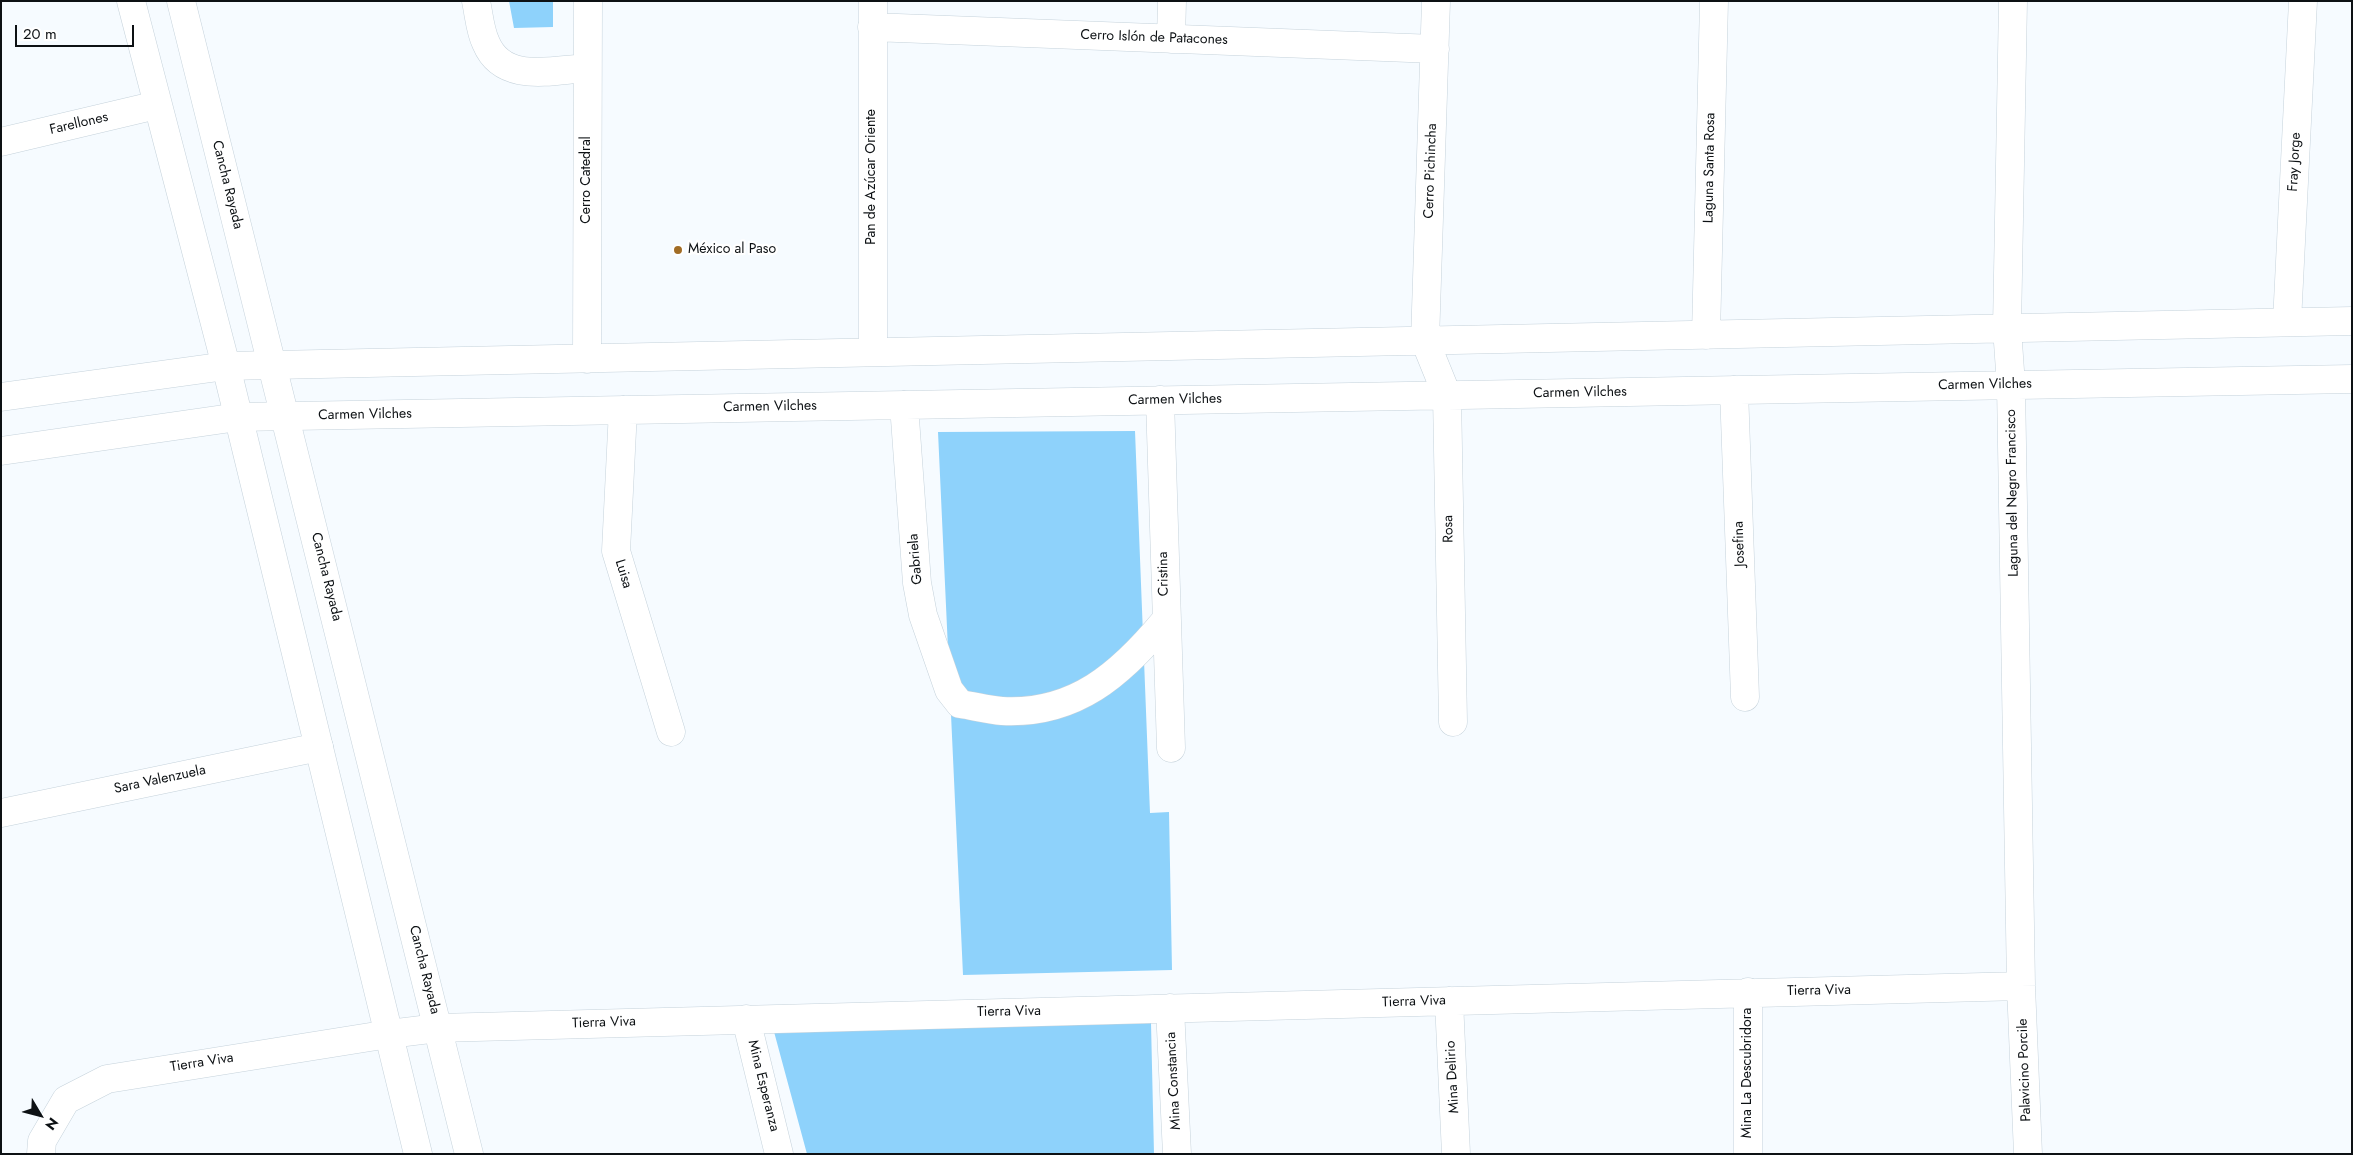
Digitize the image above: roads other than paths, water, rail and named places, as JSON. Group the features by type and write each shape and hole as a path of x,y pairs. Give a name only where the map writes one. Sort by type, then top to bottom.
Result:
{"street":[{"path":"131,1 156,105 226,366 418,1154"},
{"name":"Cancha Rayada","path":"181,1 469,1154"},
{"path":"476,1 486,44 504,66 524,73 587,68"},
{"name":"Cerro Catedral","path":"587,358 588,1"},
{"path":"1170,39 1172,1"},
{"name":"Cerro Pichincha","path":"1425,341 1436,1"},
{"name":"Laguna Santa Rosa","path":"1706,335 1714,1"},
{"name":"Laguna del Negro Francisco","path":"2012,1 2008,328 2011,385 2021,986"},
{"name":"Fray Jorge","path":"2287,322 2303,1"},
{"name":"Cerro Islón de Patacones","path":"872,14 1170,39 1435,49"},
{"name":"Pan de Azúcar Oriente","path":"872,14 872,352"},
{"name":"Farellones","path":"1,142 156,105"},
{"path":"1,397 226,366 2352,321"},
{"name":"Rosa","path":"1425,341 1447,395 1453,722"},
{"name":"Carmen Vilches","path":"1,451 238,417 2352,379"},
{"name":"Josefina","path":"1734,390 1745,697"},
{"name":"Cristina","path":"1160,400 1165,621 1171,748"},
{"name":"Gabriela","path":"904,405 917,583 923,615 948,690 960,704 1002,711 1052,707 1097,687 1138,654 1165,621"},
{"name":"Luisa","path":"623,410 616,551 671,732"},
{"name":"Sara Valenzuela","path":"1,813 319,747"},
{"name":"Tierra Viva","path":"41,1154 42,1141 66,1100 107,1079 389,1034 438,1028 2021,986"},
{"name":"Palavicino Porcile","path":"2021,986 2028,1154"},
{"name":"Mina La Descubridora","path":"1748,992 1748,1154"},
{"name":"Mina Delirio","path":"1449,1001 1456,1154"},
{"name":"Mina Constancia","path":"1170,1008 1177,1154"},
{"name":"Mina Esperanza","path":"746,1019 779,1154"}],"place":[{"name":"México al Paso","path":"678,250"}]}
